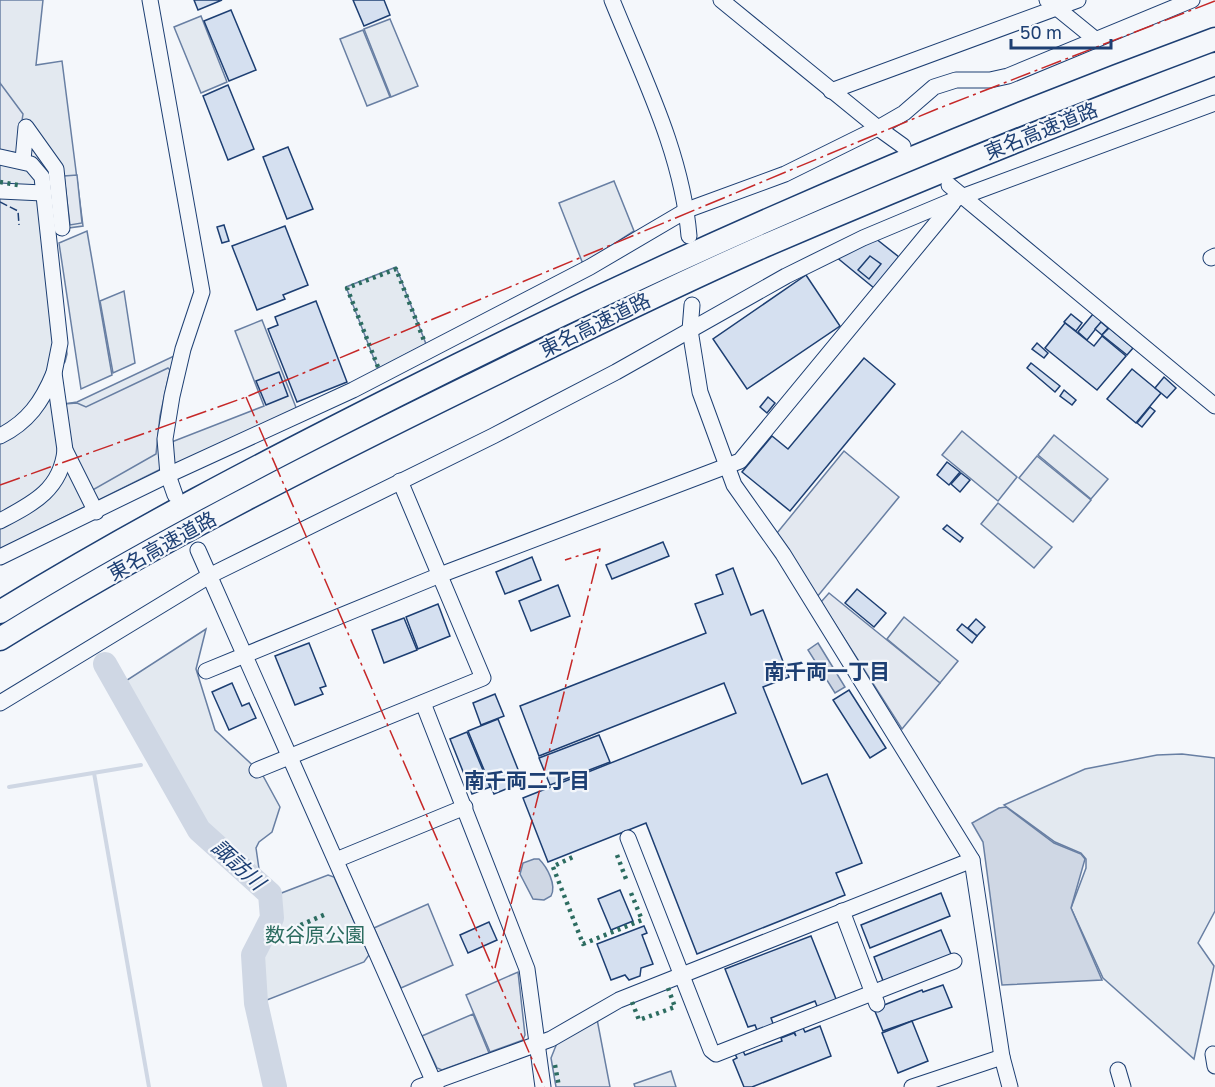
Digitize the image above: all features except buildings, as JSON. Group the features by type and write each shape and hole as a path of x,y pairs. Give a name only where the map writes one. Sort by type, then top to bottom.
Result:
{"highway":[{"name":"東名高速道路","path":"0,612 269,461 543,322 769,219 962,137 1215,39"},
{"name":"東名高速道路","path":"0,639 239,503 374,433 648,299 762,247 981,154 1215,64"}],"street":[{"path":"150,0 202,292 171,396 165,439 168,475 175,495"},
{"path":"612,0 673,151 687,210 689,236"},
{"path":"721,0 831,91 903,146"},
{"path":"831,91 1053,4 1078,0"},
{"path":"0,557 168,475 364,385 590,267 687,210 785,174 878,128 904,113 934,87 956,80 990,80 1008,76 1192,0"},
{"path":"1053,4 1095,39"},
{"path":"0,703 209,576 493,436 786,276 957,194 1215,103"},
{"path":"23,160 26,127 53,162 62,228"},
{"path":"0,157 23,160 38,171 42,177 60,343 54,373 36,408 17,426 0,436"},
{"path":"0,191 43,192"},
{"path":"957,194 1215,406"},
{"path":"206,671 440,575 727,468 740,461 957,194"},
{"path":"692,305 690,330 700,392 734,485 783,554 972,860 1002,1057 1010,1087"},
{"path":"0,521 32,504 51,487 64,463 65,450 54,373"},
{"path":"65,450 96,512"},
{"path":"257,770 483,678 400,481"},
{"path":"198,550 336,860 429,1085 551,1039 619,1000 972,860"},
{"path":"423,703 527,969 543,1087"},
{"path":"336,860 465,807"},
{"path":"628,838 711,1050 716,1054 874,998 954,961"},
{"path":"842,911 874,998"},
{"path":"912,1087 1002,1057"},
{"path":"1118,1070 1123,1087"}],"green space":[{"path":"0,0 43,0 36,65 62,61 83,226 54,230 67,354 65,362 58,370 64,404 77,402 174,356 161,469 0,549"},
{"path":"201,16 227,82 201,93 174,27"},
{"path":"390,19 418,86 391,97 364,29"},
{"path":"363,30 390,97 367,106 340,39"},
{"path":"614,181 634,231 583,264 559,203"},
{"path":"87,231 112,375 81,389 59,243"},
{"path":"396,267 426,344 378,369 346,287"},
{"path":"124,291 135,363 113,373 100,301"},
{"path":"262,320 297,410 172,466 169,443 264,406 235,331"},
{"path":"962,431 1017,477 998,501 942,455"},
{"path":"1054,435 1108,479 1091,499 1038,455"},
{"path":"1037,456 1091,500 1073,522 1019,478"},
{"path":"998,503 1052,547 1034,568 981,524"},
{"path":"904,617 958,661 940,683 887,639"},
{"path":"206,629 196,669 215,730 262,774 280,807 272,832 259,842 256,848 260,876 199,820 121,684"},
{"path":"1182,754 1215,758 1215,911 1198,943 1214,966 1194,1059 1103,978 1071,908 1086,868 1086,859 1081,853 1055,842 1004,805 1085,769 1157,755"},
{"name":"数谷原公園","path":"328,875 334,877 369,955 364,962 267,1000 261,998 260,960 276,921 275,899 279,894"},
{"path":"671,1071 676,1087 635,1087 634,1084"}],"shaded area":[{"path":"0,83 23,114 17,153 0,150"},
{"path":"77,175 82,223 70,225 64,176"},
{"path":"168,368 170,370 160,416 156,454 91,491 72,450 64,404 77,403 86,407"},
{"path":"844,451 899,497 817,597 777,533"},
{"path":"829,593 940,683 902,729 821,602"},
{"path":"818,643 845,687 835,693 808,650"},
{"path":"1006,807 1054,843 1081,854 1085,859 1071,908 1102,980 1002,985 983,842 972,823 999,808"},
{"path":"534,859 542,862 552,882 553,892 544,900 533,899 520,874 523,863"},
{"path":"428,904 453,965 401,988 374,928"},
{"path":"518,972 525,1035 523,1040 490,1052 466,995"},
{"path":"473,1014 489,1053 442,1070 437,1068 422,1036"},
{"path":"597,1019 610,1087 556,1087 551,1058 557,1043"}],"waterway":[{"name":"諏訪川","path":"105,664 199,830 270,894 272,918 253,955 256,1003 275,1087"},
{"path":"9,787 141,765"},
{"path":"94,773 149,1087"}],"hedge":[{"path":"0,182 18,185"},
{"path":"378,367 347,288 396,269 425,343"},
{"path":"617,855 626,879"},
{"path":"556,865 573,857"},
{"path":"553,867 583,944 642,920 631,893"},
{"path":"273,937 326,914"},
{"path":"632,1002 639,1020 675,1007 668,988"},
{"path":"555,1065 559,1087"}],"fence":[{"path":"0,202 18,211 19,225"}],"power":[{"path":"0,485 246,397 937,109 1215,1"},
{"path":"246,397 544,1087"},
{"path":"495,968 600,549 565,560"}],"district":[{"name":"南千両一丁目","path":"827,672"},
{"name":"南千両二丁目","path":"527,781"}]}
